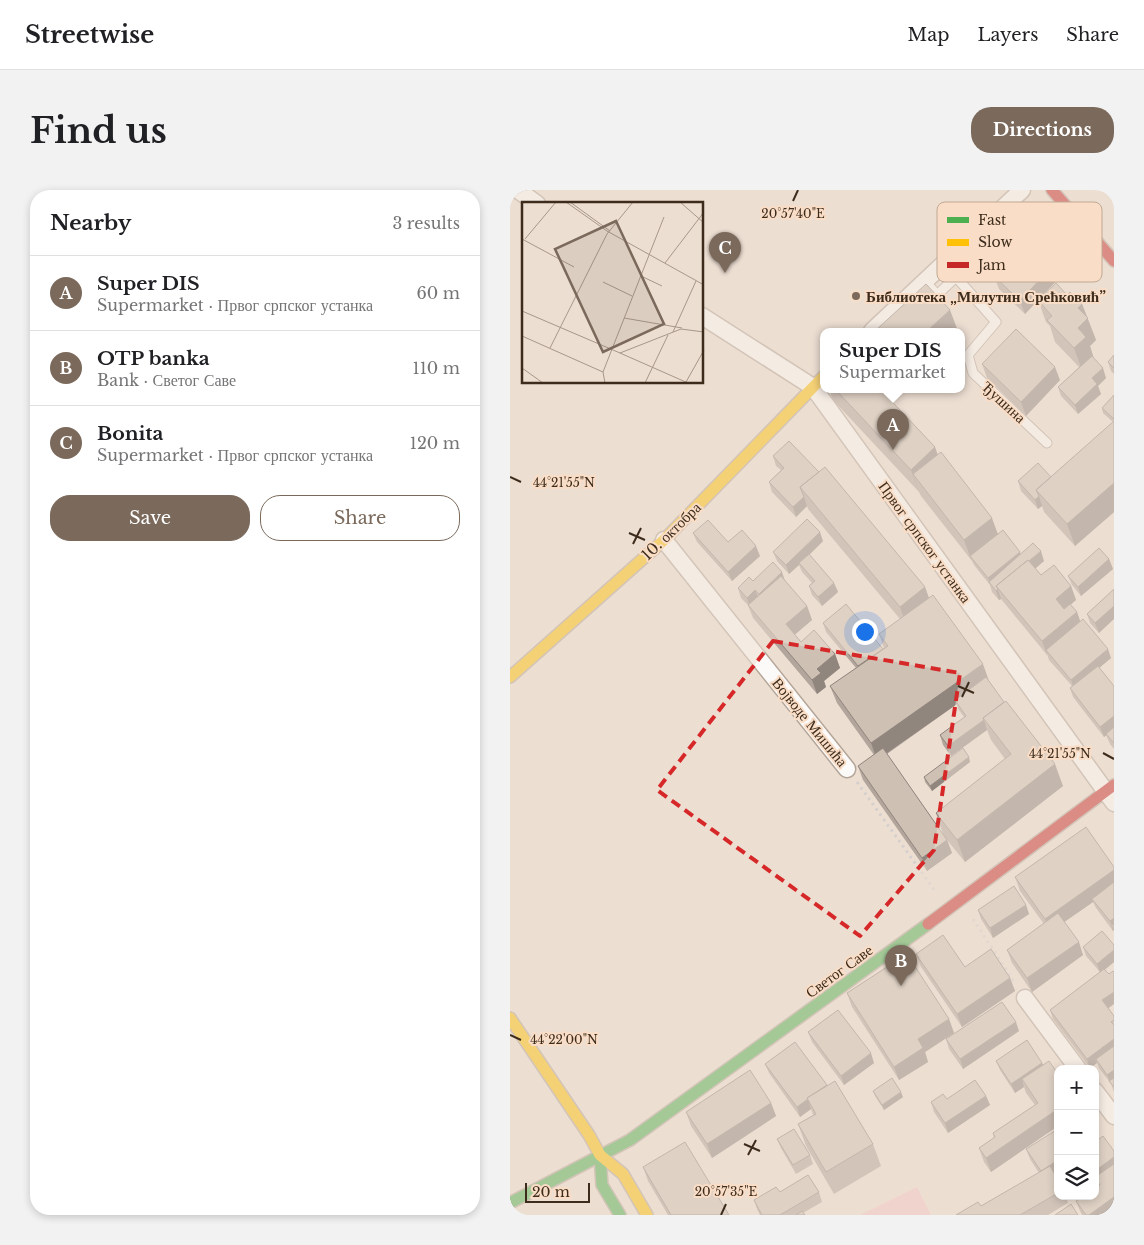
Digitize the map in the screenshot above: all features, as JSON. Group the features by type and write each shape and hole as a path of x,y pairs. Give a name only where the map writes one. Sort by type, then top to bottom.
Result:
{"street":[{"path":"518,190 534,202"},
{"path":"1009,202 1022,190"},
{"path":"1052,190 1062,202"},
{"path":"1102,247 1114,261"},
{"path":"875,328 937,270"},
{"name":"Првог српског устанка","path":"704,317 818,382"},
{"name":"10. октобра","path":"512,672 664,540 818,382"},
{"name":"Првог српског устанка","path":"826,393 1111,794"},
{"name":"Војводе Мишића","path":"664,540 847,769"},
{"name":"Светог Саве","path":"510,1204 630,1140 961,900 1111,794"},
{"path":"1025,998 1075,1065"},
{"path":"510,1018 589,1134 600,1155 623,1174 646,1215"},
{"path":"1099,1096 1114,1116"},
{"path":"600,1155 602,1185 620,1215"}],"lane":[{"name":"Ђушина","path":"925,281 937,296 951,282"},
{"name":"Ђушина","path":"960,282 996,322 968,356 973,374 1047,443"}],"path":[{"name":"Војводе Мишића","path":"847,769 948,910"},
{"path":"961,900 1025,998"}],"highlighted area":[{"path":"773,641 960,673 934,850 860,936 657,790"}],"shaded area":[{"path":"917,1187 931,1215 860,1215"}],"building":[{"path":"1000,282 1037,282 1020,301"},
{"path":"1056,283 1067,295 1070,292 1082,304 1078,308 1088,318 1078,328 1086,337 1074,348 1047,320 1052,316 1038,300"},
{"path":"926,284 950,310 930,328 878,328"},
{"path":"1016,329 1055,367 1021,402 982,364"},
{"path":"1114,355 1114,368 1108,362"},
{"path":"1092,356 1103,368 1092,378 1097,384 1075,405 1058,387"},
{"path":"839,393 884,393 935,447 911,470"},
{"path":"1114,395 1114,419 1102,408"},
{"path":"1114,421 1114,483 1067,524 1036,490"},
{"path":"789,441 819,472 800,487 804,497 793,507 769,482 784,468 773,456"},
{"path":"941,452 992,518 964,540 913,474"},
{"path":"1038,463 1051,477 1036,490 1039,496 1035,500 1018,481"},
{"path":"825,467 925,587 900,607 800,487"},
{"path":"807,519 820,532 786,565 773,552"},
{"path":"708,520 728,542 742,530 756,546 728,572 693,533"},
{"path":"1003,530 1020,552 988,578 970,556"},
{"path":"1033,543 1041,551 996,586 998,589 996,591 989,582"},
{"path":"1099,548 1109,559 1078,587 1068,576"},
{"path":"809,554 834,583 818,597 809,586 815,581 799,563"},
{"path":"1028,560 1041,575 1054,565 1071,586 1056,599 1064,609 1070,604 1077,612 1042,641 996,586"},
{"path":"773,562 782,572 759,594 755,590 747,598 738,588 749,577 753,581"},
{"path":"781,576 807,606 786,624 801,642 814,630 835,654 817,669 821,673 812,680 748,605"},
{"path":"1114,589 1114,606 1095,623 1087,614"},
{"path":"933,595 983,664 871,743 830,686 888,646 879,634"},
{"path":"846,604 883,649 858,666 823,623"},
{"path":"1083,619 1108,649 1071,680 1046,650"},
{"path":"1098,666 1114,686 1114,716 1100,727 1070,688"},
{"path":"986,677 1004,702 983,718 984,720 948,746 940,735 966,716 955,700"},
{"path":"1006,701 1055,764 957,840 936,813 1011,754 983,718"},
{"path":"1114,727 1114,743 1106,734"},
{"path":"883,748 947,840 922,858 858,766"},
{"path":"963,748 969,757 930,786 924,777"},
{"path":"1086,827 1114,867 1114,870 1045,919 1015,877"},
{"path":"1114,882 1114,918 1110,921 1092,899"},
{"path":"1014,886 1026,905 990,928 978,910"},
{"path":"1058,913 1079,942 1027,978 1007,950"},
{"path":"1102,931 1114,945 1114,950 1097,964 1083,947"},
{"path":"943,935 965,967 991,949 1010,978 957,1014 916,954"},
{"path":"907,954 949,1019 918,1039 923,1048 894,1067 847,993"},
{"path":"1104,969 1109,974 1114,972 1114,992 1102,1000 1114,1016 1114,1020 1111,1022 1114,1025 1114,1039 1087,1059 1050,1010"},
{"path":"1002,1002 1016,1022 960,1059 946,1039"},
{"path":"838,1010 871,1053 841,1076 808,1032"},
{"path":"1027,1040 1042,1063 1011,1084 996,1061"},
{"path":"795,1042 827,1085 797,1107 765,1064"},
{"path":"1114,1046 1114,1070 1107,1075 1096,1059"},
{"path":"1049,1061 1054,1068 1054,1112 986,1158 979,1148 995,1137 993,1133 1038,1103 1022,1079"},
{"path":"750,1070 771,1103 707,1144 686,1112"},
{"path":"892,1078 901,1092 882,1105 873,1091"},
{"path":"1114,1078 1114,1087 1109,1081"},
{"path":"975,1080 986,1096 945,1123 931,1102 943,1094 947,1099"},
{"path":"835,1081 873,1144 826,1172 798,1124 816,1114 807,1098"},
{"path":"794,1129 810,1155 793,1165 777,1139"},
{"path":"1054,1132 1054,1163 1041,1171 1026,1149"},
{"path":"1103,1136 1114,1151 1114,1157 1099,1168 1099,1155 1099,1139"},
{"path":"685,1142 729,1215 671,1215 643,1167"},
{"path":"1114,1164 1114,1197 1089,1215 1086,1215 1076,1201 1099,1200 1099,1174"},
{"path":"1050,1166 1054,1173 1054,1195 1020,1215 956,1215 978,1202 981,1206"},
{"path":"808,1175 819,1192 780,1215 762,1215 754,1200 776,1187 780,1192"},
{"path":"1071,1204 1078,1215 1055,1215"},
{"path":"802,1211 805,1215 796,1215"}],"traffic: fast":[{"path":"510,1203 630,1140 928,924"},
{"path":"600,1155 602,1185 620,1215"}],"traffic: slow":[{"path":"510,677 664,540 820,380"},
{"path":"510,1018 589,1135 600,1155 623,1174 647,1215"}],"traffic: jam":[{"path":"1052,190 1062,202"},
{"path":"1102,247 1114,261"},
{"path":"928,924 1114,785"}],"place":[{"name":"Bonita","path":"725,273"},
{"name":"Библиотека „Милутин Срећковић”","path":"856,296"},
{"name":"Super DIS","path":"893,450"},
{"name":"OTP banka","path":"901,986"}]}
